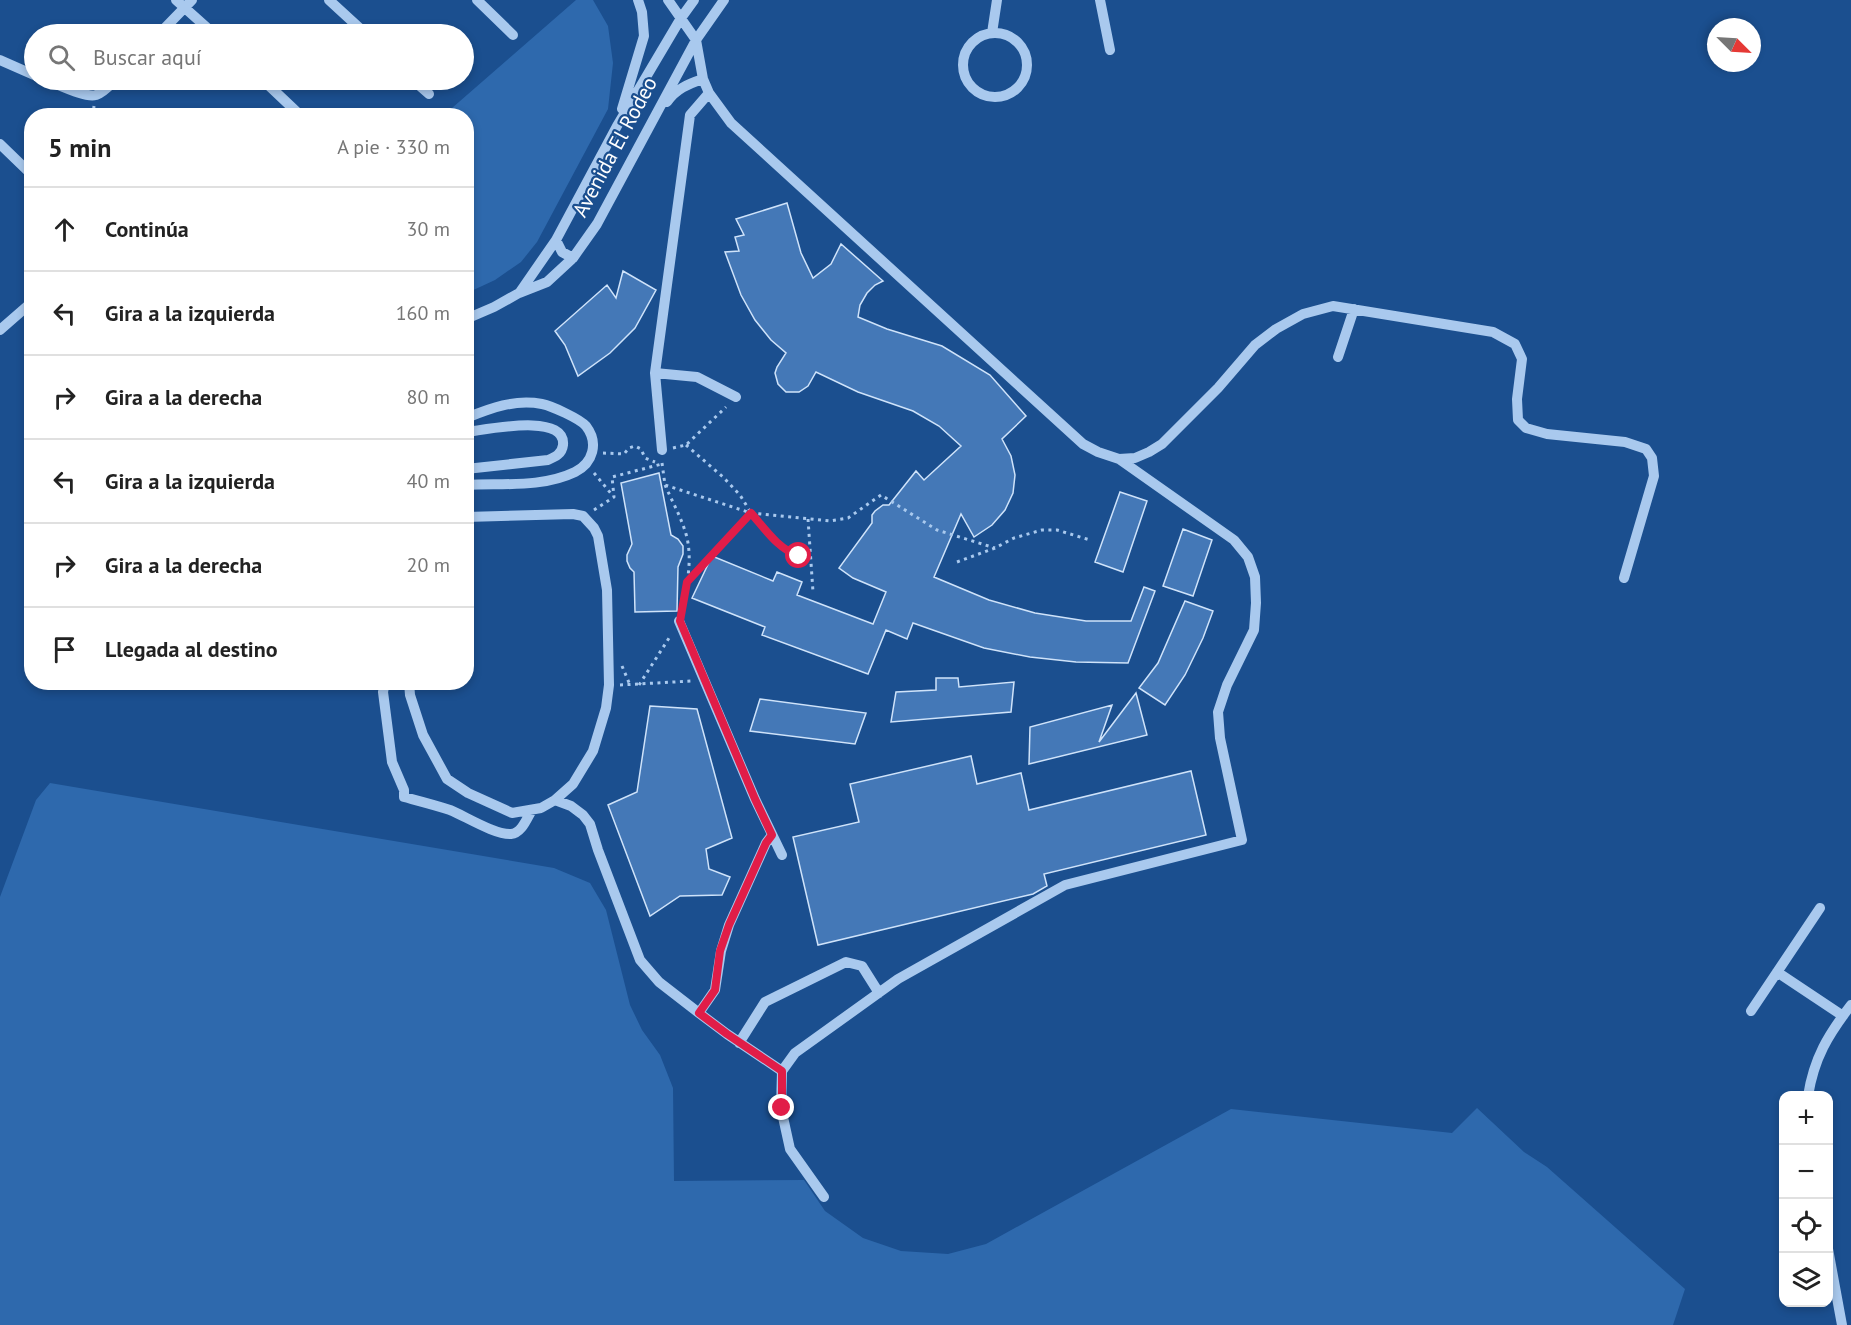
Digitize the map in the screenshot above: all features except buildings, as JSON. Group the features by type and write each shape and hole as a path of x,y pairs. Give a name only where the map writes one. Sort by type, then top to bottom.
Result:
{"street":[{"path":"176,0 189,4 206,24"},
{"path":"329,0 355,24"},
{"path":"477,0 513,35"},
{"path":"617,126 644,36 642,12 638,0"},
{"path":"668,0 696,40 703,79 709,93 731,123 1083,444 1119,459 1234,540 1248,557 1255,577 1254,630 1227,685 1218,712 1220,738 1242,840 1065,885 898,979 795,1053 782,1071 782,1108 790,1149 824,1197"},
{"name":"Avenida El Rodeo","path":"519,293 555,240 617,126 694,0"},
{"name":"Avenida El Rodeo","path":"474,316 494,308 519,293 547,282 573,258 597,224 696,40 724,0"},
{"path":"992,33 997,0"},
{"path":"1100,0 1110,50"},
{"path":"169,24 189,4"},
{"path":"992,33 1003,33 1020,44 1028,63 1022,83 1015,91 996,98 975,91 968,83 963,62 966,51 973,42 992,33"},
{"path":"0,60 24,71"},
{"path":"650,124 673,94 703,79"},
{"path":"73,90 87,95 95,95 103,90"},
{"path":"274,90 293,108"},
{"path":"424,90 429,94"},
{"path":"662,450 655,373 690,115 709,93"},
{"path":"0,144 24,167"},
{"path":"555,240 562,252 573,258"},
{"path":"1119,459 1135,458 1162,444 1218,388 1255,345 1276,329 1303,314 1333,306 1492,332 1515,344 1522,359 1517,399 1518,420 1526,428 1547,434 1625,442 1646,449 1652,458 1654,476 1624,578"},
{"path":"0,330 24,309"},
{"path":"1338,357 1354,309"},
{"path":"655,373 697,377 736,397"},
{"path":"474,415 496,406 520,403 543,404 585,425 590,434 593,453 586,465 565,476 518,484 474,484"},
{"path":"474,431 507,426 544,426 556,429 563,439 563,447 558,455 548,460 474,468"},
{"path":"410,690 423,735 447,779 468,793 512,813 541,808 555,800 573,784 593,752 606,708 609,686 607,590 598,536 594,528 583,516 573,514 474,518"},
{"path":"680,621 755,799 782,855"},
{"path":"383,690 392,762 404,790 404,797 443,808 511,834 522,827 532,810"},
{"path":"555,800 571,806 590,824 640,960 659,982 739,1043 782,1071"},
{"path":"699,1013 715,990 720,951 729,925 766,843 772,835"},
{"path":"1751,1011 1820,908"},
{"path":"739,1043 765,1002 846,962 862,966 879,993"},
{"path":"1777,972 1848,1012 1828,1036 1812,1075 1809,1091"},
{"path":"1829,1253 1842,1325"}],"path":[{"path":"639,685 680,621 687,582 689,552 686,535 666,485 662,450 686,445 736,397"},
{"path":"686,445 734,489 774,540 789,553 810,557"},
{"path":"593,453 624,454 629,448 635,446 641,449 645,458 662,464"},
{"path":"614,497 612,477 662,464"},
{"path":"586,465 614,497"},
{"path":"666,485 751,513 830,521 848,518 881,495 937,530 995,548"},
{"path":"583,516 614,497"},
{"path":"687,582 751,513"},
{"path":"808,519 813,592"},
{"path":"957,562 995,548 1014,538 1042,530 1057,530 1090,540"},
{"path":"609,686 705,680"}],"shaded area":[{"path":"576,0 593,0 608,26 613,63 608,109 537,242 521,262 495,280 474,290 474,108 452,108"},
{"path":"50,783 554,868 590,883 606,910 630,1005 642,1030 660,1055 673,1088 674,1181 804,1180 825,1211 863,1238 901,1251 948,1254 986,1244 1231,1109 1452,1133 1477,1108 1524,1152 1547,1167 1685,1289 1673,1325 0,1325 0,897 36,800"}],"route":[{"path":"782,1108 782,1071 699,1013 715,990 720,951 729,925 766,843 772,835 680,621 687,582 751,513 781,546 789,553 799,556"}]}
